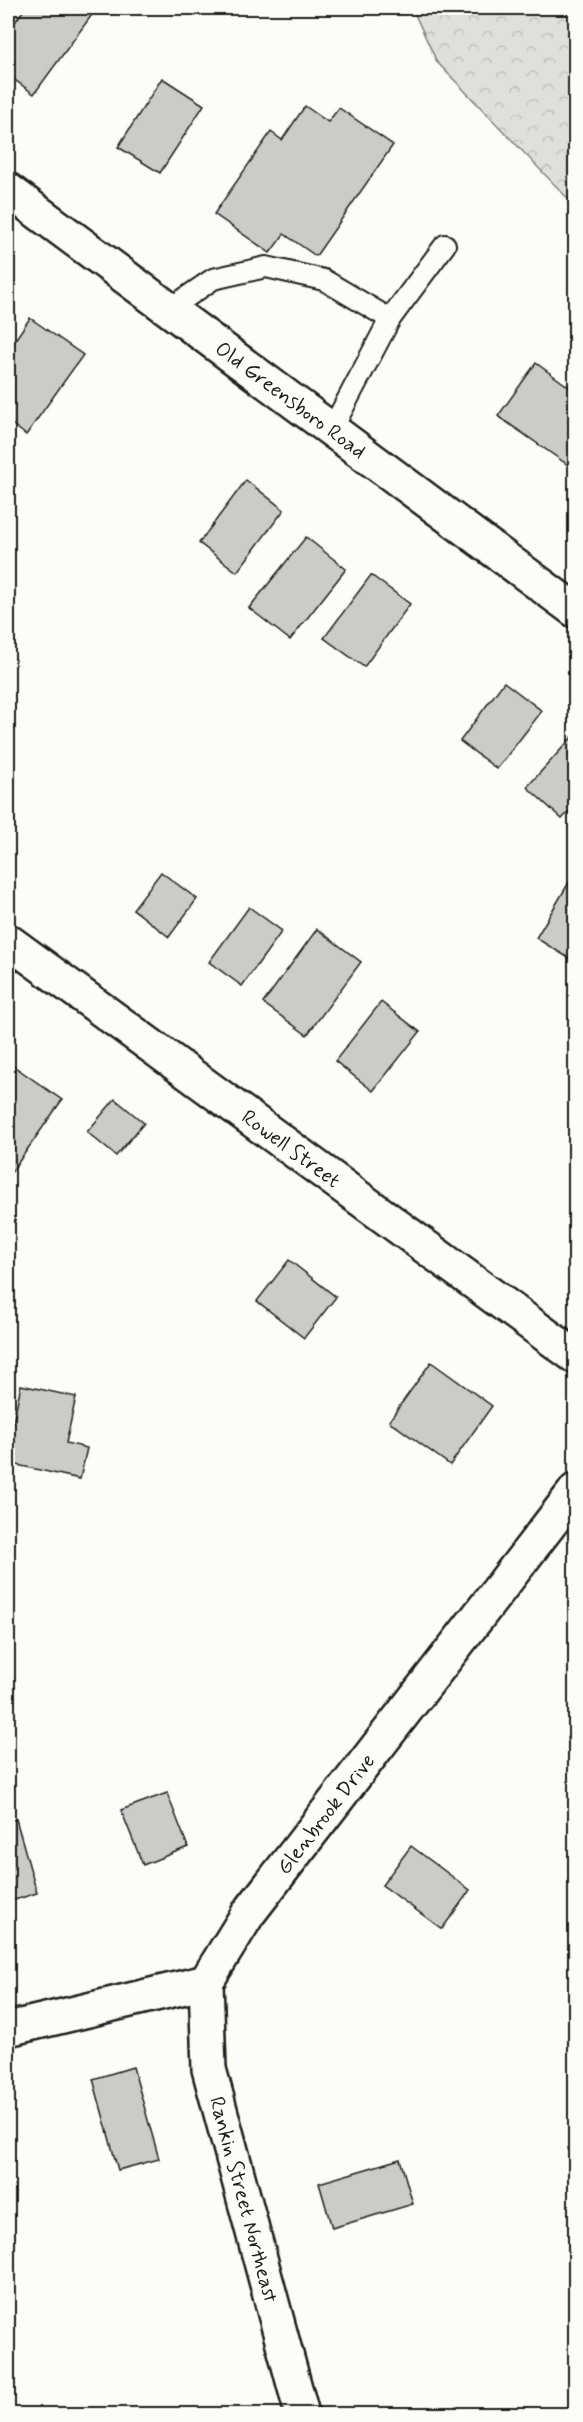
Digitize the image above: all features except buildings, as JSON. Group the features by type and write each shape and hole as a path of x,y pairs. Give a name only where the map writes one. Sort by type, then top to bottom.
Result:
{"street":[{"name":"Old Greensboro Road","path":"8,190 576,611"},
{"name":"Rowell Street","path":"8,940 576,1356"},
{"name":"Glenbrook Drive","path":"206,1982 248,1914 576,1490"},
{"path":"8,2029 206,1982"},
{"name":"Rankin Street Northeast","path":"206,1982 209,2068 302,2415"}],"lane":[{"path":"332,429 390,320 445,245"},
{"path":"168,310 213,279 266,267 324,280 390,320"}],"green space":[{"path":"412,8 575,8 575,206 437,62"}]}
